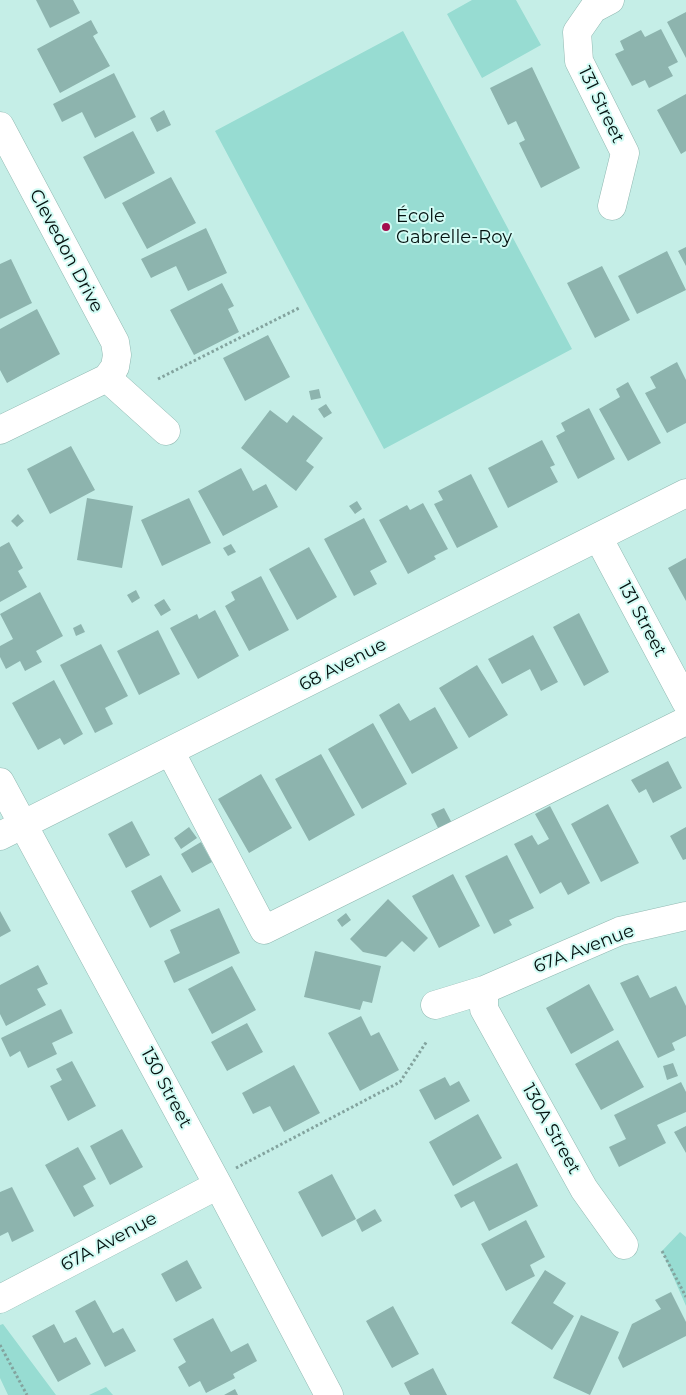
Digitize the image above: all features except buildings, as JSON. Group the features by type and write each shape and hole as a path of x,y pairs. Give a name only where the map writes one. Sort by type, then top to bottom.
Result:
{"street":[{"name":"131 Street","path":"610,0 593,8 577,32 579,62 625,153 612,206"},
{"name":"Clevedon Drive","path":"0,126 114,342 117,355 115,367 106,378"},
{"path":"0,430 106,378 166,431"},
{"name":"68 Avenue","path":"12,831 686,493"},
{"name":"131 Street","path":"598,537 686,702"},
{"path":"170,751 264,930 686,721"},
{"name":"130 Street","path":"0,782 12,831 227,1177 329,1395"},
{"name":"67A Avenue","path":"434,1005 484,1000 620,932 686,916"},
{"name":"130A Street","path":"484,1000 584,1189 624,1245"},
{"name":"67A Avenue","path":"0,1300 227,1177"}],"path":[{"path":"158,380 299,308"},
{"path":"227,1177 400,1082 427,1041"},
{"path":"662,1251 686,1298"},
{"path":"0,1345 27,1395"}],"shaded area":[{"path":"472,0 516,0 541,45 482,78 447,14"},
{"path":"403,31 572,349 384,449 215,131"},
{"path":"680,1232 686,1237 686,1306 662,1251"},
{"path":"3,1324 56,1395 8,1395 0,1378 0,1325"},
{"path":"106,1387 113,1395 89,1395"}],"place":[{"name":"École Gabrelle-Roy","path":"386,227"}]}
